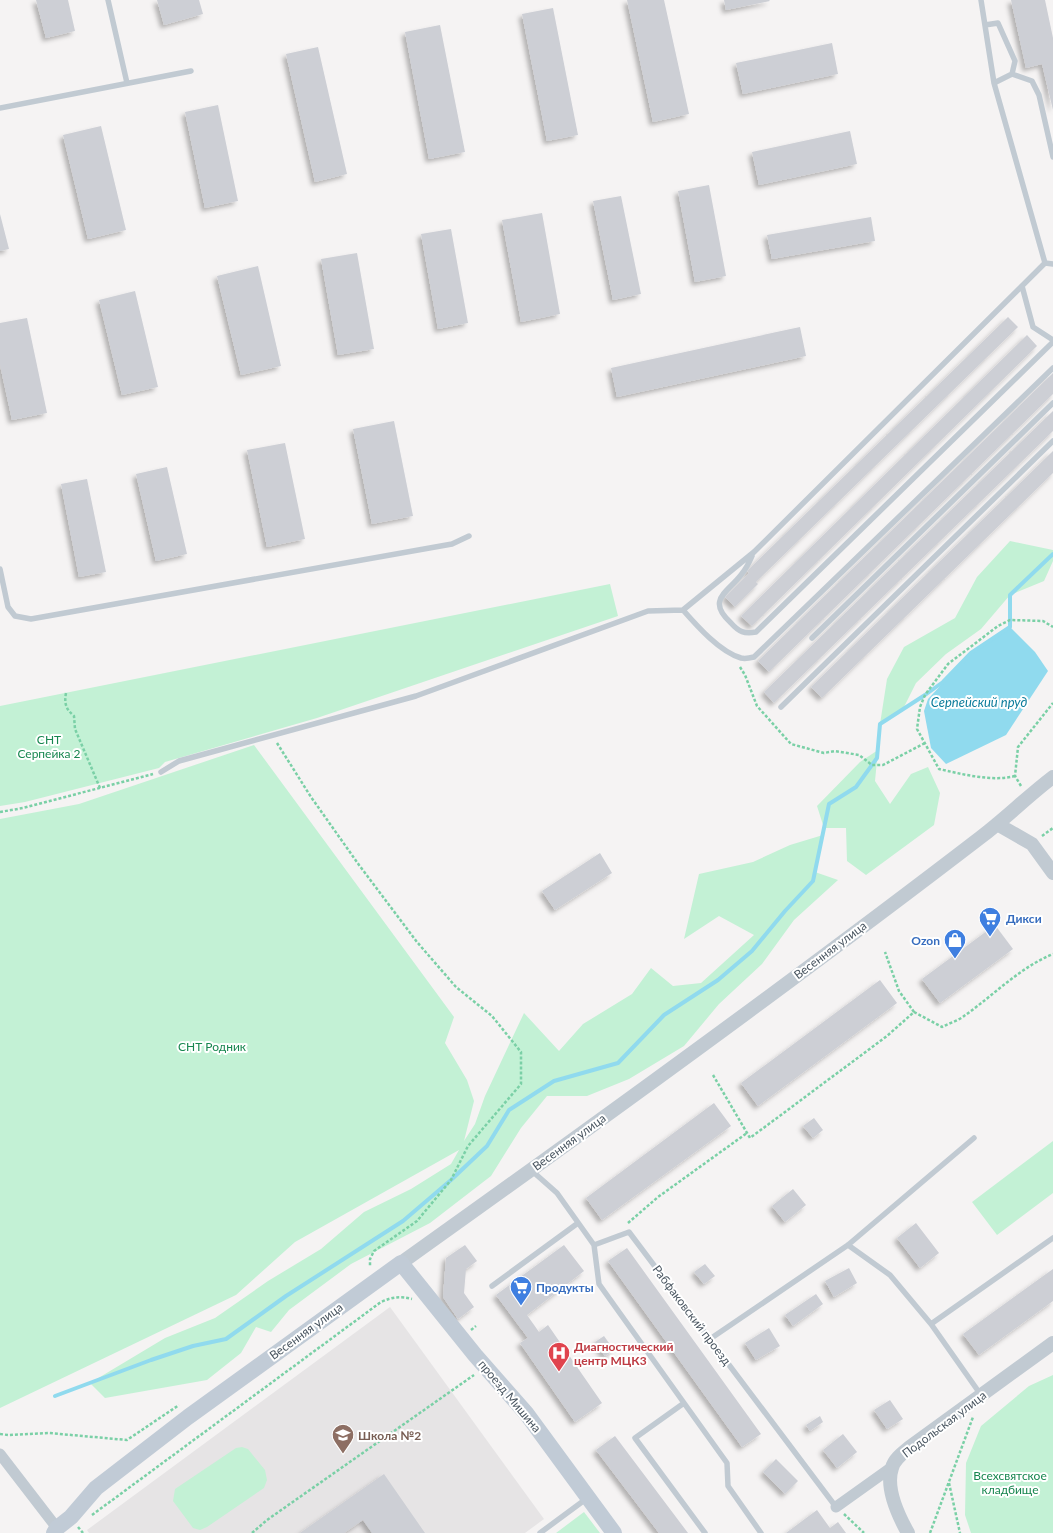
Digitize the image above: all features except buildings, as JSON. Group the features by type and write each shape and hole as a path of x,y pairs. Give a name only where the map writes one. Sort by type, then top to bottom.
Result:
{"main road":[{"name":"проезд Мишина","path":"401,1263 485,1367 526,1412 614,1533"},
{"name":"Весенняя улица","path":"60,1531 96,1488 188,1417 401,1263"}],"street":[{"name":"Весенняя улица","path":"401,1263 531,1170 822,957 997,824 1053,777"},
{"path":"997,824 1032,844 1053,873"},
{"name":"Подольская улица","path":"836,1507 892,1467 899,1457 910,1447 1053,1343"},
{"path":"0,1454 60,1531"},
{"path":"892,1467 890,1484 896,1506 908,1533"}],"lane":[{"path":"108,0 127,83"},
{"path":"981,0 994,83 1045,263"},
{"path":"985,25 998,23 1015,61 1012,74"},
{"path":"0,108 191,71"},
{"path":"994,83 1012,74 1032,81 1039,96 1053,157"},
{"path":"1045,263 1053,264"},
{"path":"161,772 179,761 416,696 648,610 683,610 754,552 1045,263"},
{"path":"754,552 741,575 721,596 720,604 723,616 737,629 746,633 756,632 1053,341 1033,327 1022,286"},
{"path":"683,610 698,626 728,653 743,658 754,657 1053,368"},
{"path":"812,638 1053,403"},
{"path":"781,707 1053,441"},
{"path":"0,569 8,607 15,616 31,619 452,544 469,536"},
{"path":"710,1339 848,1244 974,1138"},
{"path":"531,1170 557,1193 594,1245 599,1284 727,1463 728,1486 761,1533"},
{"path":"492,1286 578,1223"},
{"name":"Рабфаковский проезд","path":"594,1245 629,1232 836,1507"},
{"path":"931,1324 1053,1238"},
{"path":"848,1244 890,1275 931,1324 981,1395"},
{"path":"684,1403 635,1438 705,1533"},
{"path":"540,1533 588,1497"}],"path":[{"path":"1015,776 976,777 939,769 917,729 920,707 925,696 948,664 998,626 1010,620 1043,621 1053,627"},
{"path":"732,654 746,675 757,706 792,744 824,753 835,752 859,755 872,765 883,765 925,743"},
{"path":"66,692 64,701 67,710 74,716 76,730 100,788"},
{"path":"1027,798 1015,776 1018,747 1053,703"},
{"path":"273,736 312,797 359,865 417,942 456,987 492,1016 521,1052 521,1084 468,1146 451,1180 417,1221 374,1251 370,1259 370,1267"},
{"path":"0,812 23,808 161,772"},
{"path":"885,952 899,992 914,1012 942,1027 963,1017 1018,974 1043,958 1053,954"},
{"path":"713,1075 750,1138 887,1036 914,1012"},
{"path":"625,1226 658,1197 747,1133"},
{"path":"90,1517 381,1302 392,1297 402,1297 412,1299 417,1302"},
{"path":"461,1337 476,1326"},
{"path":"252,1533 267,1520 485,1367"},
{"path":"930,1533 981,1395"},
{"path":"0,1434 49,1433 127,1440"},
{"path":"949,1481 960,1533"},
{"path":"836,1507 864,1533"}],"shaded area":[{"name":"Школа №2","path":"390,1307 544,1519 525,1533 89,1533 87,1530"}],"green space":[{"path":"1010,541 1053,550 1053,561 1044,581 1010,595 981,629 946,654 916,683 903,709 880,724 887,679 904,647 955,618 977,577"},
{"name":"СНТ Серпейка 2","path":"610,584 618,616 317,718 165,762 159,768 25,802 0,806 0,706"},
{"name":"СНТ Родник","path":"254,745 454,1017 445,1043 467,1080 474,1101 464,1141 475,1124 485,1096 524,1013 559,1051 583,1024 632,994 651,968 673,986 701,983 754,935 719,916 684,939 699,874 753,862 790,845 823,835 815,872 838,880 794,920 762,964 719,1004 684,1046 629,1079 587,1096 547,1096 521,1128 491,1176 430,1223 351,1264 289,1310 271,1332 256,1327 241,1353 207,1380 105,1398 90,1383 165,1338 215,1318 268,1281 321,1249 364,1212 411,1189 451,1164 459,1150 295,1242 236,1295 0,1408 0,819 79,804"},
{"path":"878,750 875,781 890,804 911,774 928,767 940,793 934,825 866,875 847,861 846,828 824,828 817,806 860,762"},
{"path":"1053,1141 1053,1193 997,1235 972,1202"},
{"name":"Всехсвятское кладбище","path":"1053,1375 1053,1533 971,1533 965,1515 966,1463 981,1426 1029,1386"},
{"path":"242,1447 248,1449 265,1470 267,1480 264,1488 207,1527 200,1530 193,1528 173,1501 175,1489 236,1448"},
{"path":"584,1512 600,1533 556,1533"}],"water":[{"name":"Серпейский пруд","path":"1010,627 1035,652 1048,671 1006,735 946,764 931,748 924,711 928,699 971,653"}],"waterway":[{"path":"55,1396 151,1360 193,1346 226,1339 286,1296 403,1221 451,1180 487,1146 509,1110 554,1081 618,1063 664,1015 718,980 752,951 785,911 813,881 829,804 856,787 877,758 880,724 943,682 971,653 1010,627 1010,595 1053,554"}],"place":[{"name":"Дикси","path":"990,938"},
{"name":"Ozon","path":"955,960"},
{"name":"Продукты","path":"521,1306"},
{"name":"Диагностический центр МЦК3","path":"559,1372"},
{"name":"Школа №2","path":"343,1454"}]}
